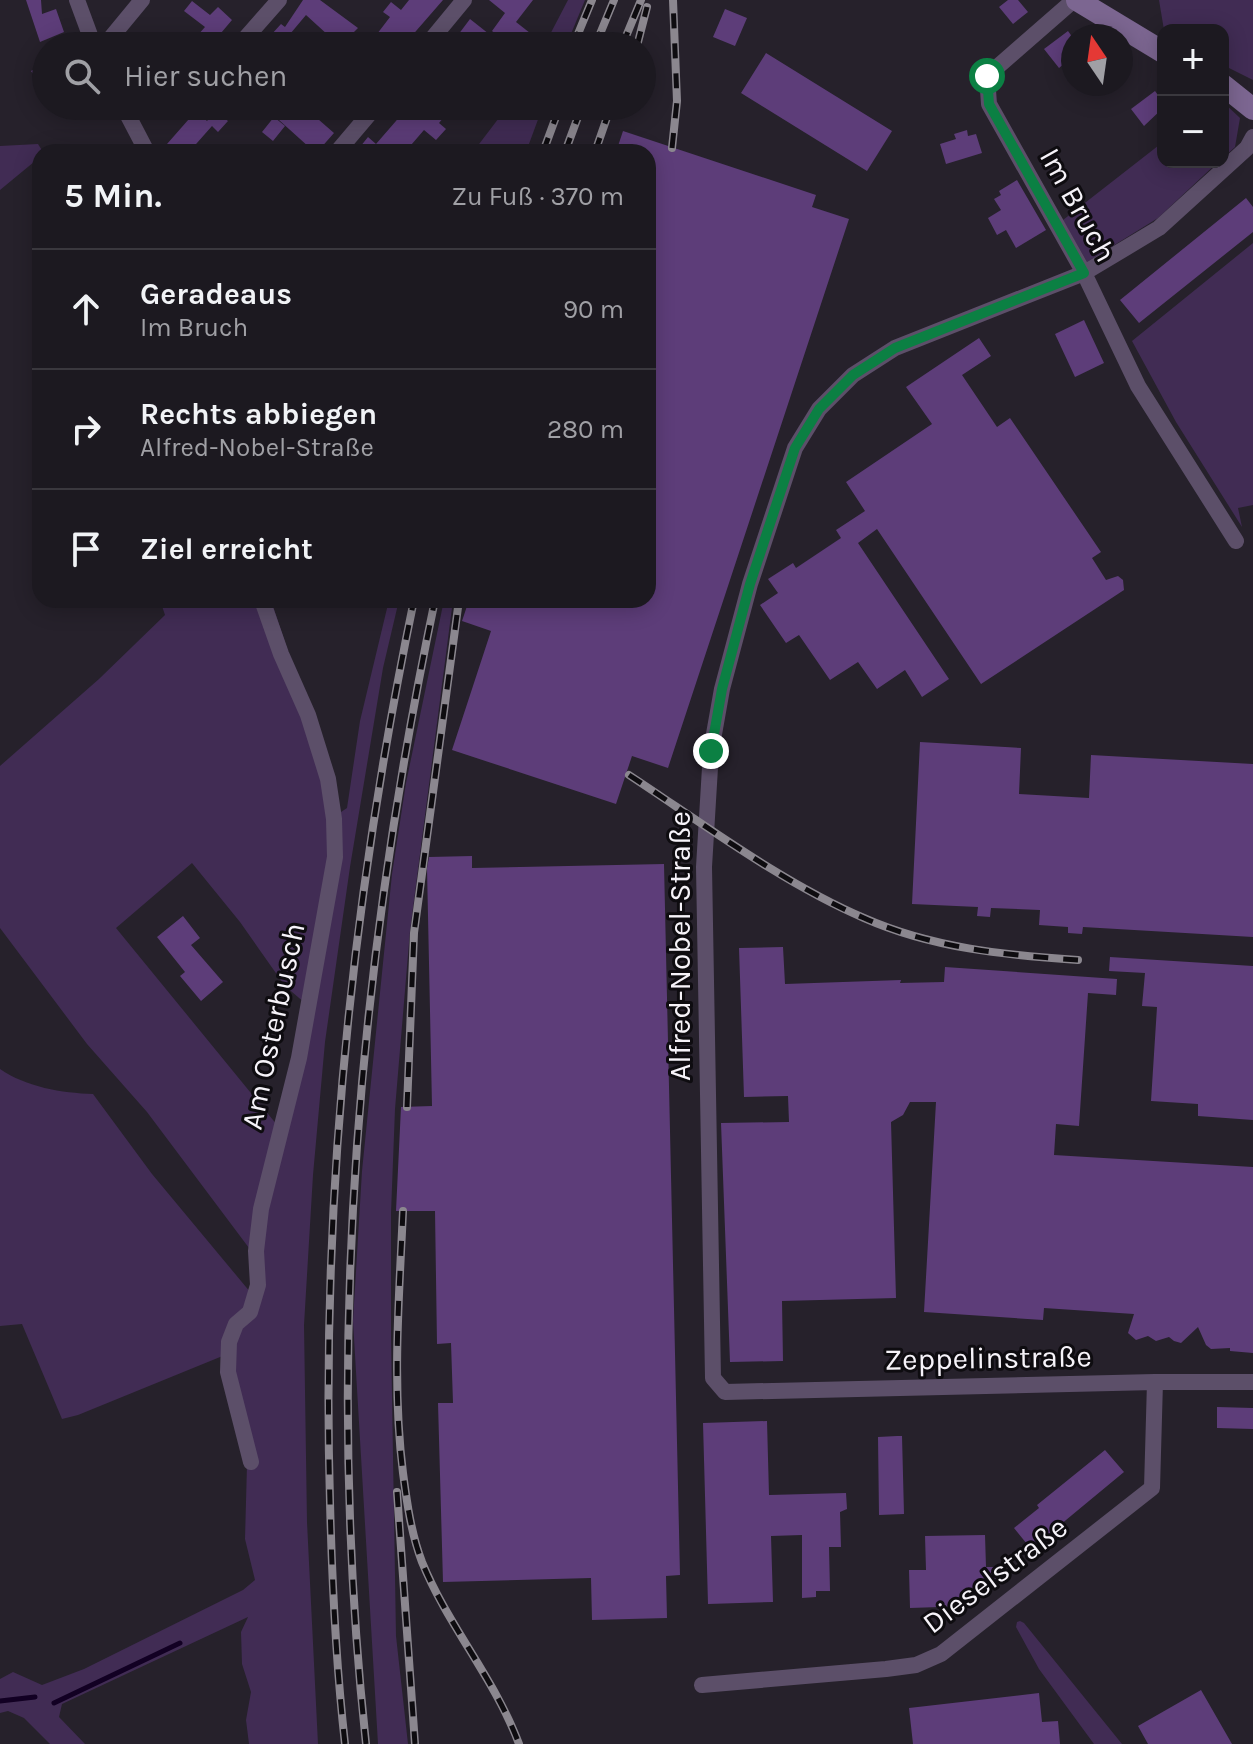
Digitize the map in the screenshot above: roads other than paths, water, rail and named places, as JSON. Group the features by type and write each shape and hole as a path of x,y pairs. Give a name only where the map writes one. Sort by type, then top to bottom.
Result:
{"street":[{"path":"77,0 89,32"},
{"path":"116,32 142,0"},
{"path":"251,32 279,0"},
{"path":"438,32 464,0"},
{"path":"1076,0 1157,48"},
{"name":"Im Bruch","path":"1076,0 987,76 989,104 1084,273 1138,386 1236,541"},
{"path":"1229,90 1253,109"},
{"path":"130,120 143,144"},
{"path":"344,144 364,120"},
{"name":"Alfred-Nobel-Straße","path":"725,1392 713,1378 704,867 711,751 722,689 750,584 795,448 819,409 853,375 909,342 1084,273 1159,228 1247,148 1253,137"},
{"name":"Am Osterbusch","path":"251,1462 228,1372 229,1342 236,1324 250,1312 258,1285 256,1251 261,1209 299,1058 335,857 334,819 328,779 308,715 265,608"},
{"name":"Dieselstraße","path":"702,1685 886,1669 916,1665 941,1654 1152,1488 1155,1382"},
{"name":"Zeppelinstraße","path":"725,1392 1253,1382"}],"waterway":[{"path":"54,1703 180,1643"},
{"path":"0,1701 35,1697"}],"railway":[{"path":"579,32 592,0"},
{"path":"601,32 614,0"},
{"path":"628,32 641,0"},
{"path":"672,148 677,101 673,0"},
{"path":"641,32 647,7"},
{"path":"546,144 555,120"},
{"path":"568,144 577,120"},
{"path":"598,144 606,120"},
{"path":"345,1744 335,1623 328,1388 336,1161 345,1048 373,823 412,608"},
{"path":"366,1744 354,1601 348,1457 349,1313 356,1169 368,1026 385,883 433,608"},
{"path":"407,1107 414,933 458,608"},
{"path":"629,775 774,870 864,918 942,943 1023,956 1078,960"},
{"path":"403,1211 397,1342 398,1408 403,1473 412,1529 433,1586 497,1697 519,1744"},
{"path":"397,1492 415,1744"}]}
